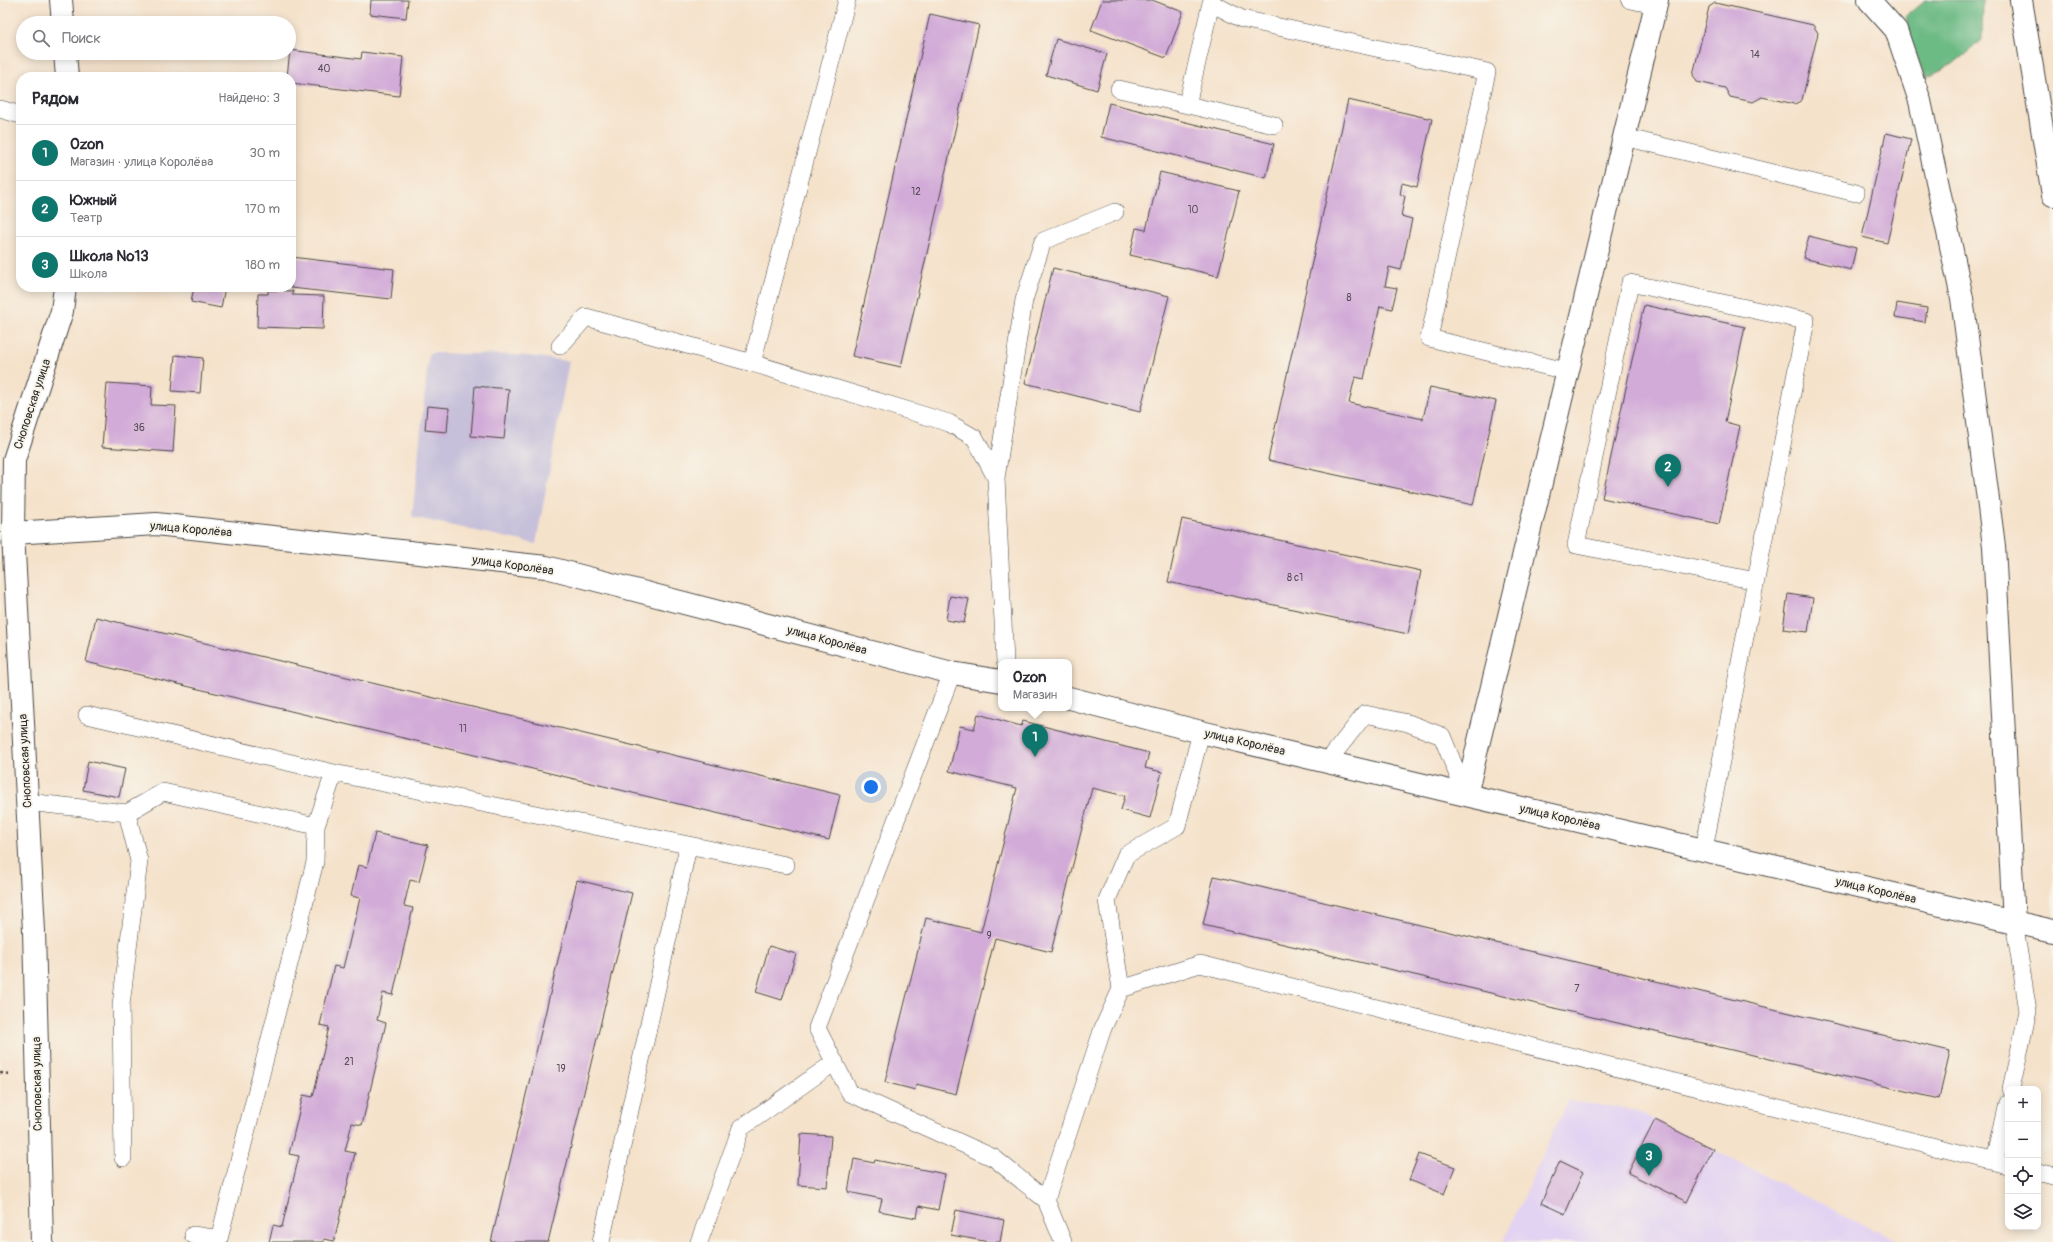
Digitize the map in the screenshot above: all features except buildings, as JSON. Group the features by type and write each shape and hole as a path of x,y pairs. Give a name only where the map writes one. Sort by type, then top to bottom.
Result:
{"street":[{"path":"61,0 62,16"},
{"path":"1869,0 1896,30 1920,101 1962,298 1994,546 2014,922"},
{"path":"2021,0 2053,195"},
{"path":"1466,795 1566,371 1656,3"},
{"path":"66,60 67,72"},
{"name":"Сноповская улица","path":"42,1242 34,931 13,533 14,460 62,311 64,292"},
{"name":"улица Королёва","path":"13,533 156,524 546,567 952,673 998,681"},
{"name":"улица Королёва","path":"1072,699 1201,732 1466,795 2053,930"}],"lane":[{"path":"752,363 847,0"},
{"path":"1630,0 1656,3"},
{"path":"1187,105 1211,1 1242,19 1487,72 1429,338 1566,371"},
{"path":"1119,89 1274,125"},
{"path":"0,109 16,114"},
{"path":"1624,137 1856,193"},
{"path":"1005,659 996,478 1024,300 1043,241 1115,212"},
{"path":"1704,849 1756,581 1806,321 1630,283 1576,545 1756,581"},
{"path":"560,346 586,318 752,363 949,423 975,438 996,478"},
{"path":"952,673 817,1028 850,1093 994,1158 1046,1200 1063,1242"},
{"path":"1328,761 1365,714 1408,723 1442,736 1466,795"},
{"path":"87,715 334,773 688,847 786,865"},
{"path":"1046,1200 1103,1028 1121,989 1107,900 1126,855 1177,826 1201,732"},
{"path":"193,1235 219,1238 315,862 316,826 334,773"},
{"path":"27,802 127,813 163,792 316,826"},
{"path":"123,1158 120,1005 139,861 127,813"},
{"path":"601,1242 688,847"},
{"path":"2012,1086 2028,1011 2014,922"},
{"path":"1121,989 1200,964 2002,1164 2006,1122"},
{"path":"699,1242 741,1128 835,1062"},
{"path":"2041,1174 2053,1176"}],"shaded area":[{"path":"429,353 519,355 569,361 536,544 412,517"},
{"path":"1567,1101 1632,1109 1898,1242 1503,1242"}],"green space":[{"path":"1925,0 1983,0 1982,40 1953,64 1926,77 1912,48 1906,16"}],"place":[{"name":"Южный","path":"1668,487"},
{"name":"Ozon","path":"1035,757"},
{"name":"Школа №13","path":"1649,1176"}]}
